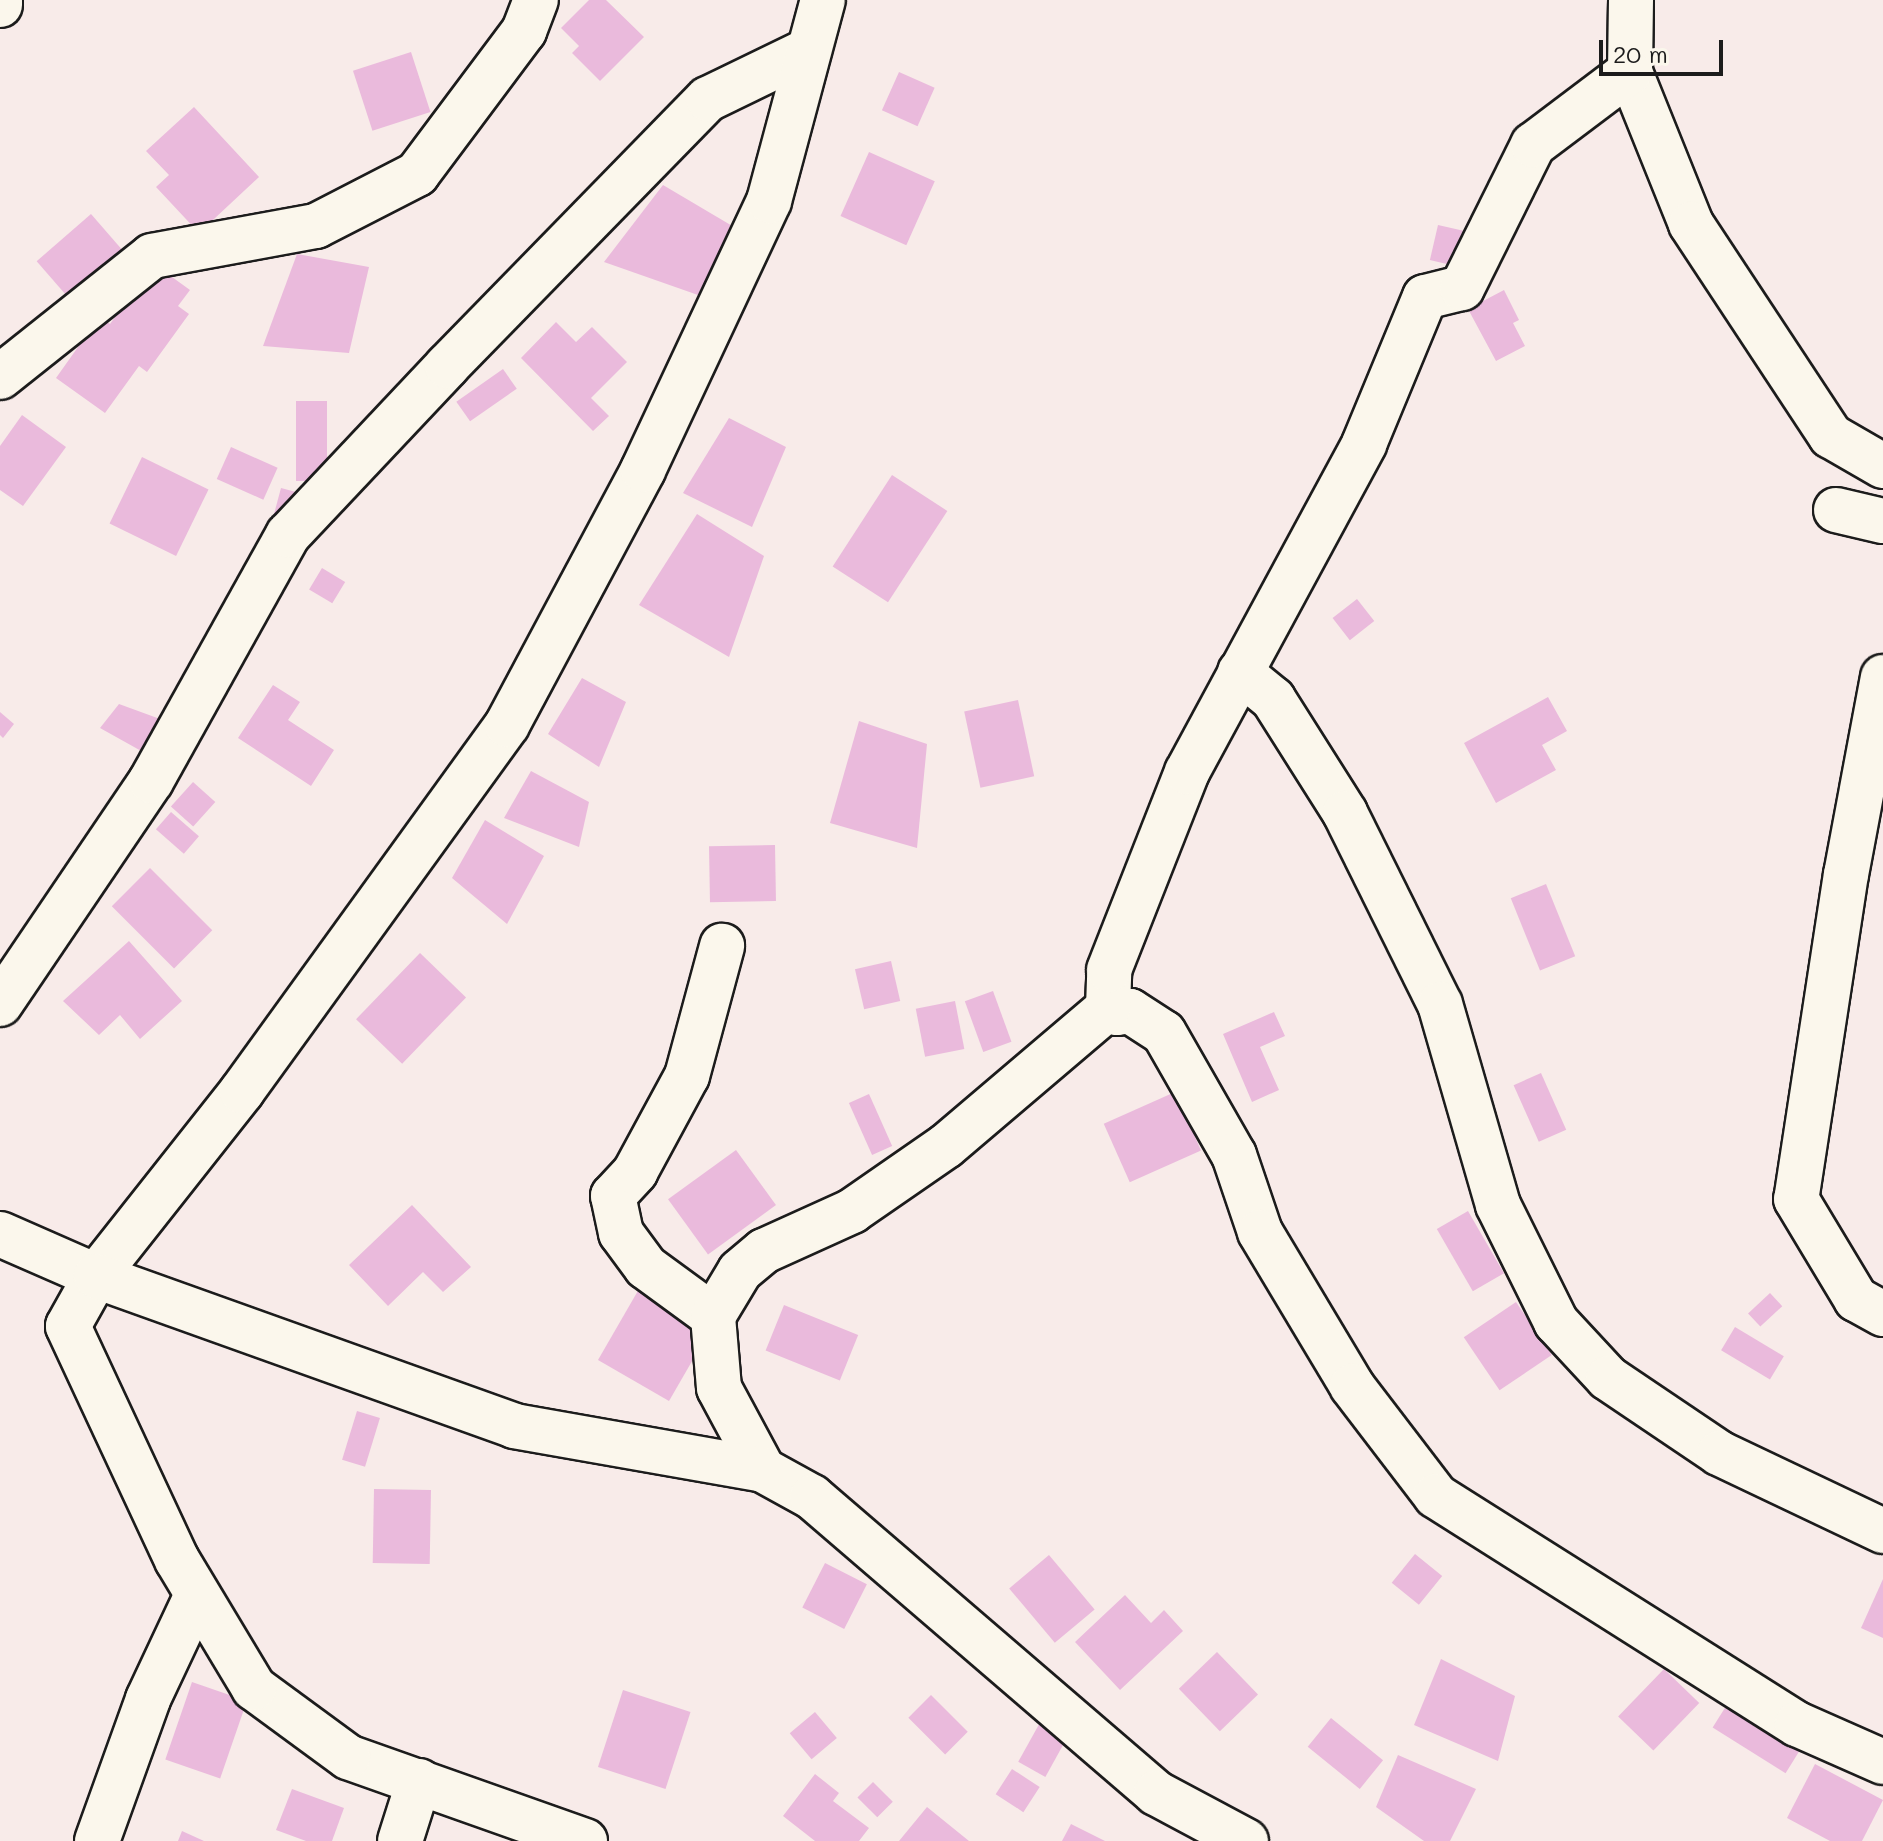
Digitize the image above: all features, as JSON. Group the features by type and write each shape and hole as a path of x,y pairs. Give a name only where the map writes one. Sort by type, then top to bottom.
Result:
{"street":[{"path":"0,377 152,256 316,226 417,174 524,31 536,0"},
{"path":"585,1841 348,1757 254,1688 177,1560 68,1326 96,1276 242,1091 507,725 643,470 769,201 823,0"},
{"path":"1631,0 1630,72 1691,224 1831,436 1883,466"},
{"path":"0,1004 151,781 288,535 447,366 708,99 809,50"},
{"path":"763,1470 719,1388 713,1316 740,1271 764,1251 852,1211 946,1146 1108,1008 1109,970 1187,772 1364,444 1425,297 1462,288 1533,145 1630,72"},
{"path":"1836,510 1883,521"},
{"path":"1240,672 1273,699 1345,813 1440,1004 1498,1205 1556,1322 1608,1378 1719,1453 1883,1531"},
{"path":"1883,677 1846,874 1796,1199 1856,1299 1883,1314"},
{"path":"713,1316 646,1267 621,1233 613,1196 635,1172 687,1076 722,946"},
{"path":"1108,1008 1117,1013 1130,1011 1164,1033 1234,1155 1260,1232 1352,1386 1436,1496 1797,1724 1883,1762"},
{"path":"0,1234 96,1276 514,1426 763,1470 812,1497 1156,1793 1246,1841"},
{"path":"97,1841 148,1699 197,1595"},
{"path":"400,1841 419,1781"}],"building":[{"path":"589,0 606,0 644,37 600,81 572,53 579,46 561,28"},
{"path":"411,52 430,112 372,131 353,71"},
{"path":"899,72 935,88 918,126 882,110"},
{"path":"194,107 259,177 199,233 156,187 169,175 146,151"},
{"path":"869,152 935,181 906,245 841,216"},
{"path":"663,185 734,227 698,295 604,262"},
{"path":"91,214 134,263 79,310 37,261"},
{"path":"1438,225 1463,231 1455,266 1430,260"},
{"path":"297,254 369,267 349,353 263,346"},
{"path":"154,264 190,290 178,306 189,314 147,372 139,366 105,413 56,378 100,316 110,324"},
{"path":"1504,290 1519,320 1513,323 1525,346 1496,361 1468,309"},
{"path":"556,322 576,342 592,327 627,362 591,398 609,416 593,431 521,358"},
{"path":"503,369 517,389 470,421 456,402"},
{"path":"296,401 327,401 327,481 296,481"},
{"path":"22,415 66,447 23,506 0,490 0,446"},
{"path":"729,418 786,447 752,527 683,493"},
{"path":"231,447 278,468 263,500 217,479"},
{"path":"142,457 209,489 176,556 110,524"},
{"path":"892,475 947,511 888,602 833,566"},
{"path":"281,488 307,495 300,521 274,514"},
{"path":"697,514 764,556 729,657 639,605"},
{"path":"322,568 345,582 332,603 309,589"},
{"path":"1357,599 1374,621 1350,640 1333,618"},
{"path":"582,678 626,702 599,767 548,734"},
{"path":"273,685 300,702 288,720 334,750 311,786 238,738"},
{"path":"1548,697 1567,731 1542,745 1556,770 1496,803 1464,743"},
{"path":"1018,700 1034,776 980,788 964,711"},
{"path":"119,704 171,723 152,757 100,728"},
{"path":"0,712 14,724 3,738 0,735"},
{"path":"859,721 927,744 917,848 830,823"},
{"path":"531,771 589,802 579,847 504,818"},
{"path":"193,782 215,802 193,827 171,807"},
{"path":"171,812 199,836 184,854 156,829"},
{"path":"485,820 544,856 507,924 452,878"},
{"path":"775,845 776,901 710,902 709,846"},
{"path":"150,868 212,930 174,968 112,906"},
{"path":"1546,884 1575,956 1540,971 1511,898"},
{"path":"129,941 182,1001 140,1039 120,1015 99,1035 63,1001"},
{"path":"420,953 466,997 402,1064 356,1019"},
{"path":"891,961 900,1001 864,1009 855,969"},
{"path":"993,991 1011,1042 983,1052 965,1001"},
{"path":"955,1001 964,1049 925,1057 916,1009"},
{"path":"1274,1012 1285,1036 1260,1047 1279,1090 1252,1102 1223,1034"},
{"path":"1541,1073 1566,1130 1539,1142 1514,1085"},
{"path":"1175,1092 1201,1150 1130,1182 1104,1124"},
{"path":"869,1094 892,1146 872,1155 849,1103"},
{"path":"736,1150 776,1205 708,1254 668,1199"},
{"path":"412,1205 471,1267 443,1292 423,1272 388,1306 349,1265"},
{"path":"1468,1211 1504,1273 1473,1291 1437,1229"},
{"path":"639,1289 710,1330 669,1401 598,1360"},
{"path":"1770,1293 1782,1306 1760,1327 1748,1313"},
{"path":"1516,1302 1552,1355 1500,1390 1464,1337"},
{"path":"784,1305 858,1335 840,1380 766,1350"},
{"path":"1735,1327 1784,1356 1770,1380 1721,1350"},
{"path":"357,1411 380,1418 365,1467 342,1460"},
{"path":"374,1489 431,1490 430,1564 373,1563"},
{"path":"1415,1554 1442,1576 1419,1605 1392,1583"},
{"path":"1049,1555 1095,1609 1055,1643 1009,1588"},
{"path":"825,1563 867,1584 844,1629 802,1608"},
{"path":"1883,1579 1883,1638 1861,1628"},
{"path":"1125,1595 1151,1623 1164,1610 1183,1631 1120,1690 1075,1642"},
{"path":"1217,1652 1258,1694 1220,1731 1179,1689"},
{"path":"1441,1659 1515,1696 1498,1761 1414,1725"},
{"path":"1664,1669 1699,1703 1653,1751 1618,1716"},
{"path":"192,1682 247,1701 220,1778 165,1760"},
{"path":"623,1690 691,1712 665,1789 598,1767"},
{"path":"931,1695 968,1732 945,1754 908,1718"},
{"path":"1728,1703 1801,1749 1786,1773 1713,1728"},
{"path":"815,1712 837,1738 812,1759 790,1733"},
{"path":"1331,1718 1383,1760 1360,1789 1308,1747"},
{"path":"1042,1719 1069,1734 1045,1777 1018,1762"},
{"path":"1398,1755 1476,1789 1450,1841 1424,1841 1376,1807"},
{"path":"1815,1764 1883,1800 1862,1841 1830,1841 1787,1818"},
{"path":"1012,1769 1040,1787 1023,1812 996,1794"},
{"path":"815,1774 839,1793 833,1801 869,1828 859,1841 815,1841 783,1816"},
{"path":"873,1782 893,1802 877,1817 857,1798"},
{"path":"292,1789 344,1808 332,1841 306,1841 276,1830"},
{"path":"927,1807 969,1841 899,1841"},
{"path":"1071,1824 1105,1841 1062,1841"},
{"path":"182,1831 204,1841 178,1841"}]}
